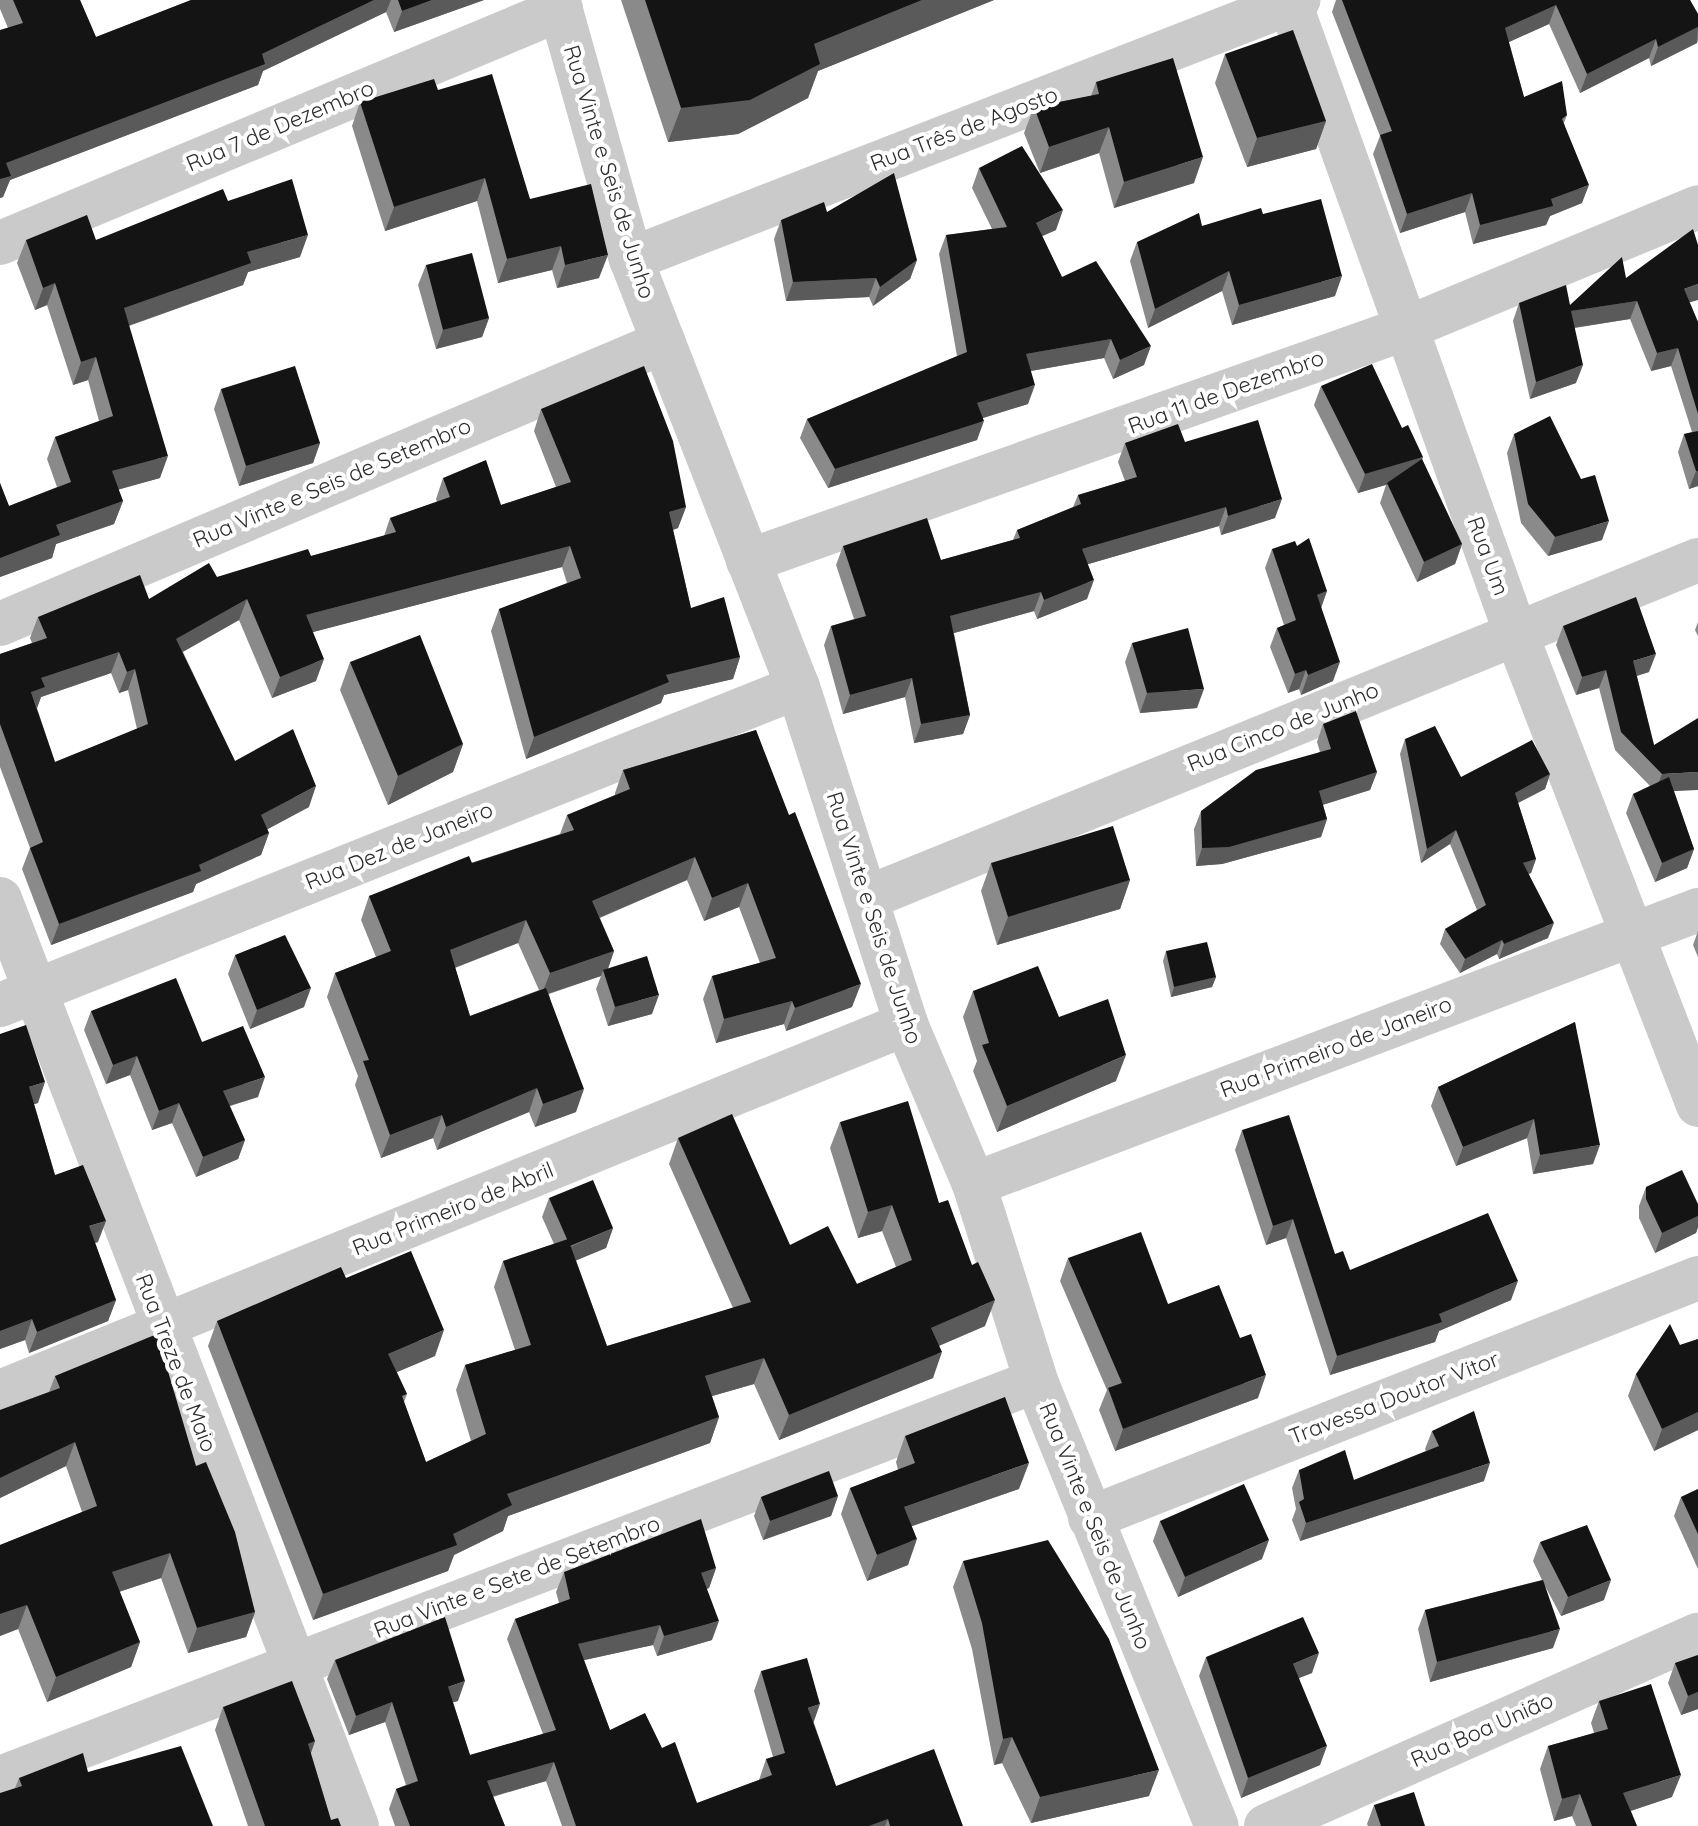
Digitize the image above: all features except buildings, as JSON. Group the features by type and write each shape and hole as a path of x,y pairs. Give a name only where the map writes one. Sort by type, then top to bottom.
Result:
{"street":[{"name":"Rua Três de Agosto","path":"631,259 1294,2"},
{"name":"Rua Um","path":"1294,2 1404,329 1515,631 1698,1105"},
{"name":"Rua Vinte e Seis de Junho","path":"559,5 631,259 798,687 869,897 906,1024 974,1184 1036,1381 1217,1826"},
{"name":"Rua 7 de Dezembro","path":"0,243 559,5"},
{"name":"Rua 11 de Dezembro","path":"748,561 1404,329 1698,207"},
{"name":"Rua Vinte e Seis de Setembro","path":"0,624 664,342"},
{"name":"Rua Cinco de Junho","path":"869,897 1515,631 1698,560"},
{"name":"Rua Dez de Janeiro","path":"18,998 798,687"},
{"name":"Rua Treze de Maio","path":"0,899 18,998 161,1327 357,1826"},
{"name":"Rua Primeiro de Janeiro","path":"974,1184 1698,910"},
{"name":"Rua Primeiro de Abril","path":"0,1392 906,1024"},
{"name":"Travessa Doutor Vitor","path":"1090,1518 1698,1278"},
{"name":"Rua Vinte e Sete de Setembro","path":"0,1778 293,1662 1036,1381"},
{"name":"Rua Boa União","path":"1266,1826 1698,1635"}]}
